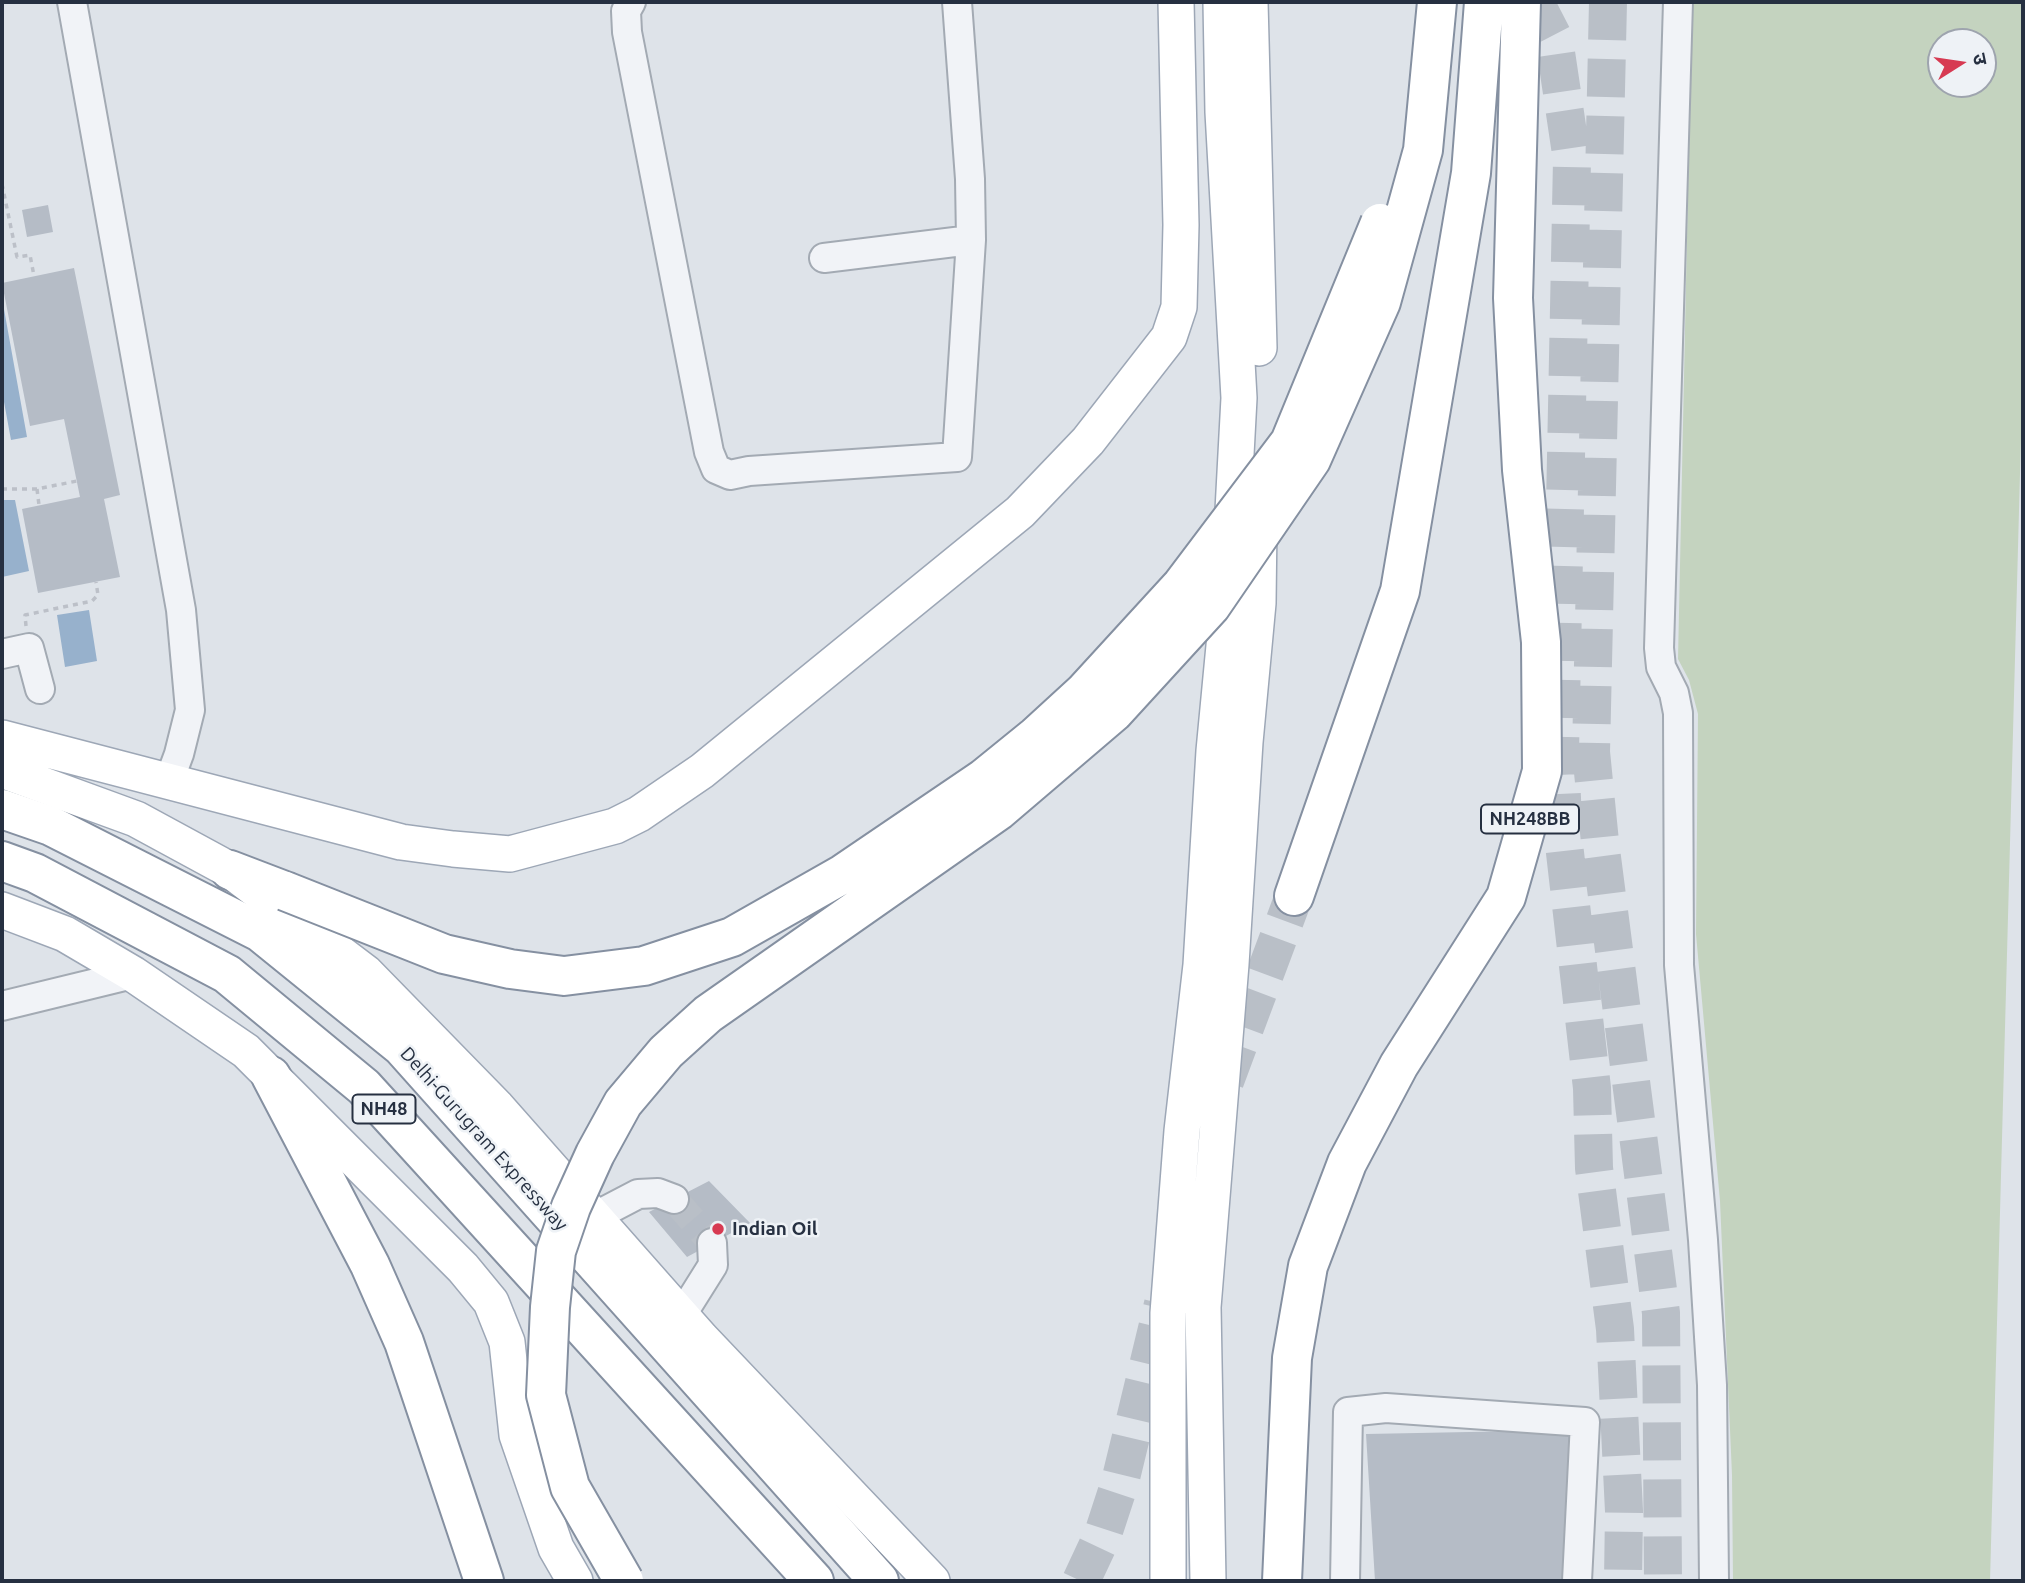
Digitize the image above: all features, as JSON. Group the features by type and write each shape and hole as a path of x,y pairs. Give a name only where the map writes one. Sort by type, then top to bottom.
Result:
{"highway":[{"path":"624,1581 570,1487 546,1395 550,1307 556,1251 571,1207 595,1154 623,1103 666,1052 708,1014 998,811 1114,712 1211,606 1311,460 1381,302 1423,150 1435,48 1437,2"},
{"path":"1294,896 1399,592 1471,173 1484,2"},
{"name":"NH248BB","path":"1282,1581 1292,1358 1308,1266 1347,1163 1399,1065 1506,897 1542,771 1541,642 1522,470 1513,298 1521,2"},
{"path":"230,870 444,954 510,969 564,976 645,966 732,937 784,911 984,779 1084,692 1182,585 1290,442 1373,246 1435,48"},
{"name":"Delhi-Gurugram Expressway","path":"2,809 51,825 260,932 392,1038 878,1581"},
{"name":"NH48","path":"2,861 35,873 227,974 364,1087 814,1581"},
{"path":"271,1076 370,1265 404,1342 484,1581"}],"main road":[{"path":"2,738 401,842 510,854 615,826 702,771 1020,512 1088,441 1169,337 1179,307 1176,2"},
{"path":"1168,1581 1168,1312 1182,1131 1201,965 1214,751 1228,604 1239,398 1223,112 1221,2"},
{"path":"1208,1581 1203,1307 1258,603 1261,399 1250,2"},
{"path":"2,770 136,819 230,870 366,973 497,1107 681,1315 932,1581"},
{"path":"2,909 65,934 133,974 246,1051 463,1268 491,1302 507,1342 517,1435 556,1549 575,1581"}],"street":[{"path":"72,2 181,610 190,710 179,754 169,780"},
{"path":"631,2 626,11 627,32 709,452 716,470 730,475 749,471 957,457 971,240 970,179 957,2"},
{"path":"1678,2 1659,649 1661,667 1674,693 1678,713 1679,965 1703,1240 1712,1385 1714,1581"},
{"path":"824,258 971,240"},
{"path":"2,654 29,648 40,689"},
{"path":"2,1006 133,974"},
{"path":"594,1217 638,1194 658,1193 674,1199"},
{"path":"676,1354 681,1315 713,1265 712,1243"},
{"path":"1345,1581 1348,1412 1386,1408 1585,1422 1577,1581"}],"path":[{"path":"2,184 17,257 30,255 34,276"},
{"path":"2,489 37,489 77,481"},
{"path":"37,489 39,505"},
{"path":"29,648 24,615 92,601 98,594 96,582"}],"green space":[{"path":"1692,2 2023,2 2023,363 1990,1581 1733,1581 1732,1475 1720,1201 1696,934 1698,714 1689,680 1678,659"}],"water":[{"path":"2,298 27,437 11,440 2,391"},
{"path":"2,500 15,500 29,571 2,577"},
{"path":"89,610 97,661 65,667 57,615"}],"building":[{"path":"48,205 53,232 27,237 22,210"},
{"path":"74,268 120,495 104,499 120,577 38,593 22,509 80,497 64,419 30,426 2,283"},
{"path":"709,1181 750,1223 687,1257 649,1212"},
{"path":"1572,1430 1570,1581 1375,1581 1366,1434"}],"tunnel":[{"path":"1535,2 1554,39 1572,160 1560,753 1564,844 1592,1088 1594,1168 1615,1329 1624,1511 1623,1581"},
{"path":"1608,2 1591,752 1600,842 1661,1313 1663,1581"},
{"path":"1225,1081 1294,896"},
{"path":"674,1199 712,1243"},
{"path":"1081,1581 1103,1534 1120,1482 1163,1304"}],"place":[{"name":"Indian Oil","path":"718,1229"}]}
